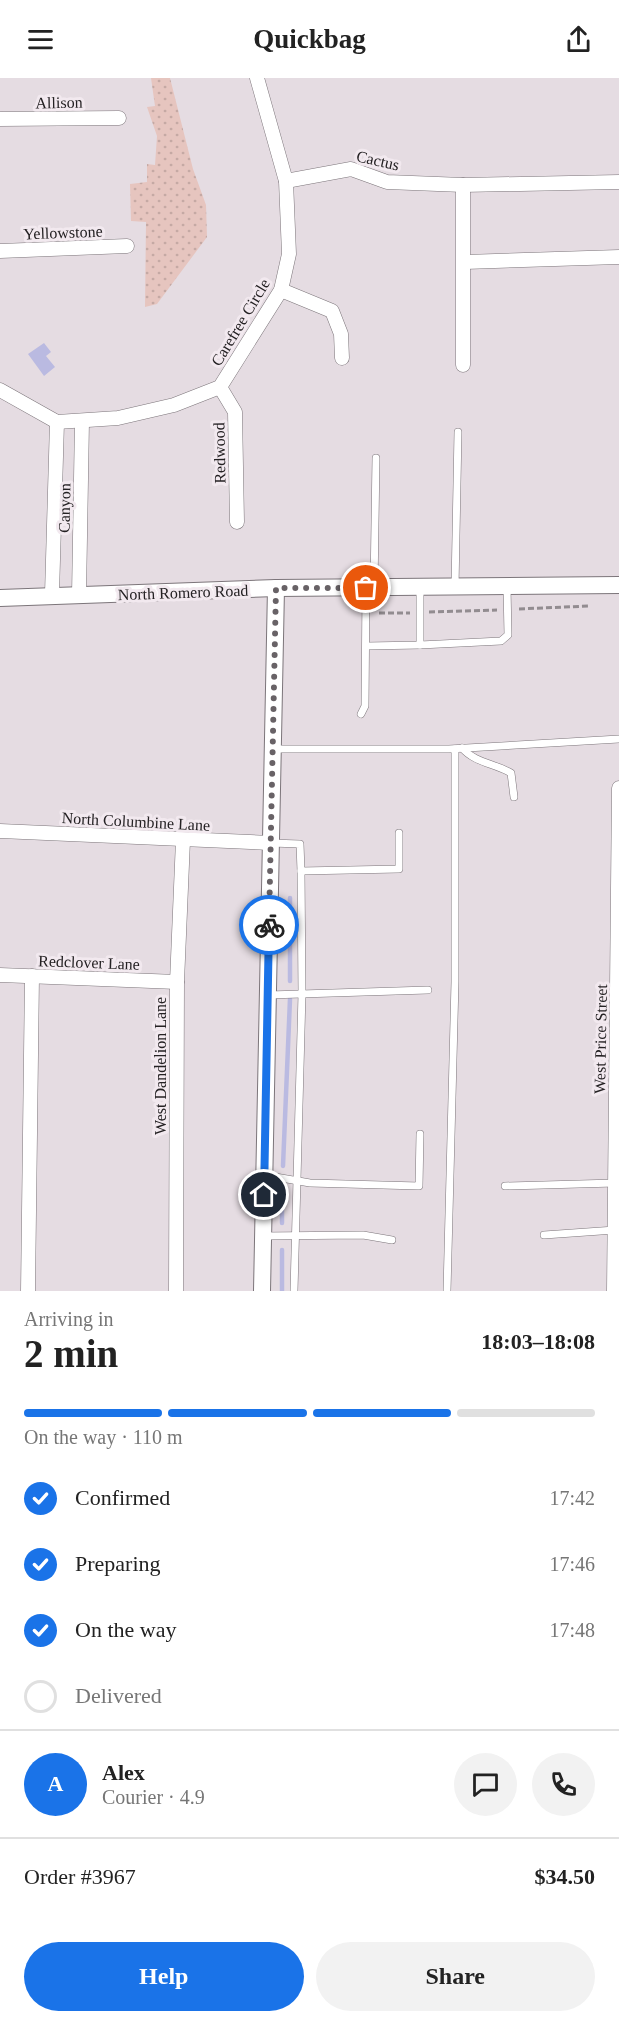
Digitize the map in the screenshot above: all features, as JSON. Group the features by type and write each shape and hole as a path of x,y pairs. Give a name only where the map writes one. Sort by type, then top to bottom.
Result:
{"street":[{"name":"Carefree Circle","path":"57,422 118,418 174,405 220,387 281,290 289,254 286,181 257,78"},
{"name":"Allison","path":"0,119 119,118"},
{"name":"Cactus","path":"286,181 351,169 387,182 463,185 619,182"},
{"path":"463,185 465,262 463,365"},
{"name":"Yellowstone","path":"0,251 127,246"},
{"path":"465,262 619,257"},
{"path":"281,290 332,311 341,334 342,358"},
{"name":"Redwood","path":"220,387 235,412 237,522"},
{"path":"0,390 57,422"},
{"name":"Canyon","path":"80,595 82,421"},
{"name":"Canyon","path":"52,594 57,422"},
{"name":"North Romero Road","path":"0,598 52,594 276,588 619,585"},
{"path":"262,1291 276,588"},
{"name":"West Price Street","path":"614,1291 619,788"},
{"name":"North Columbine Lane","path":"0,831 271,843"},
{"name":"West Dandelion Lane","path":"176,1291 177,982 183,840"},
{"name":"Redclover Lane","path":"0,975 177,982"},
{"path":"28,1291 32,976"}],"lane":[{"path":"455,587 458,432"},
{"path":"361,714 365,706 376,458"},
{"path":"367,646 501,641 508,635 507,586"},
{"path":"420,587 420,645"},
{"path":"273,748 458,749 619,739"},
{"path":"458,749 470,758 501,767 511,773 514,797"},
{"path":"447,1291 458,749"},
{"path":"301,871 399,868 399,833"},
{"path":"271,843 300,844 302,994 294,1291"},
{"path":"268,995 428,990"},
{"path":"264,1175 297,1182 419,1186 420,1134"},
{"path":"506,1186 615,1183"},
{"path":"544,1235 615,1230"},
{"path":"263,1236 363,1235 392,1240"}],"path":[{"path":"379,613 590,606"}],"shaded area":[{"path":"151,78 170,78 193,169 206,205 207,237 157,304 145,307 146,222 131,221 130,184 147,182 147,164 155,165 157,136 147,107 155,106"}],"water":[{"path":"44,343 51,352 46,356 55,367 44,376 28,354"}],"waterway":[{"path":"290,898 290,981"},
{"path":"283,1166 290,999"},
{"path":"282,1192 282,1223"},
{"path":"282,1250 282,1291"}],"way so far":[{"path":"269,925 276,588 366,588"}],"route":[{"path":"264,1195 269,925"}]}
